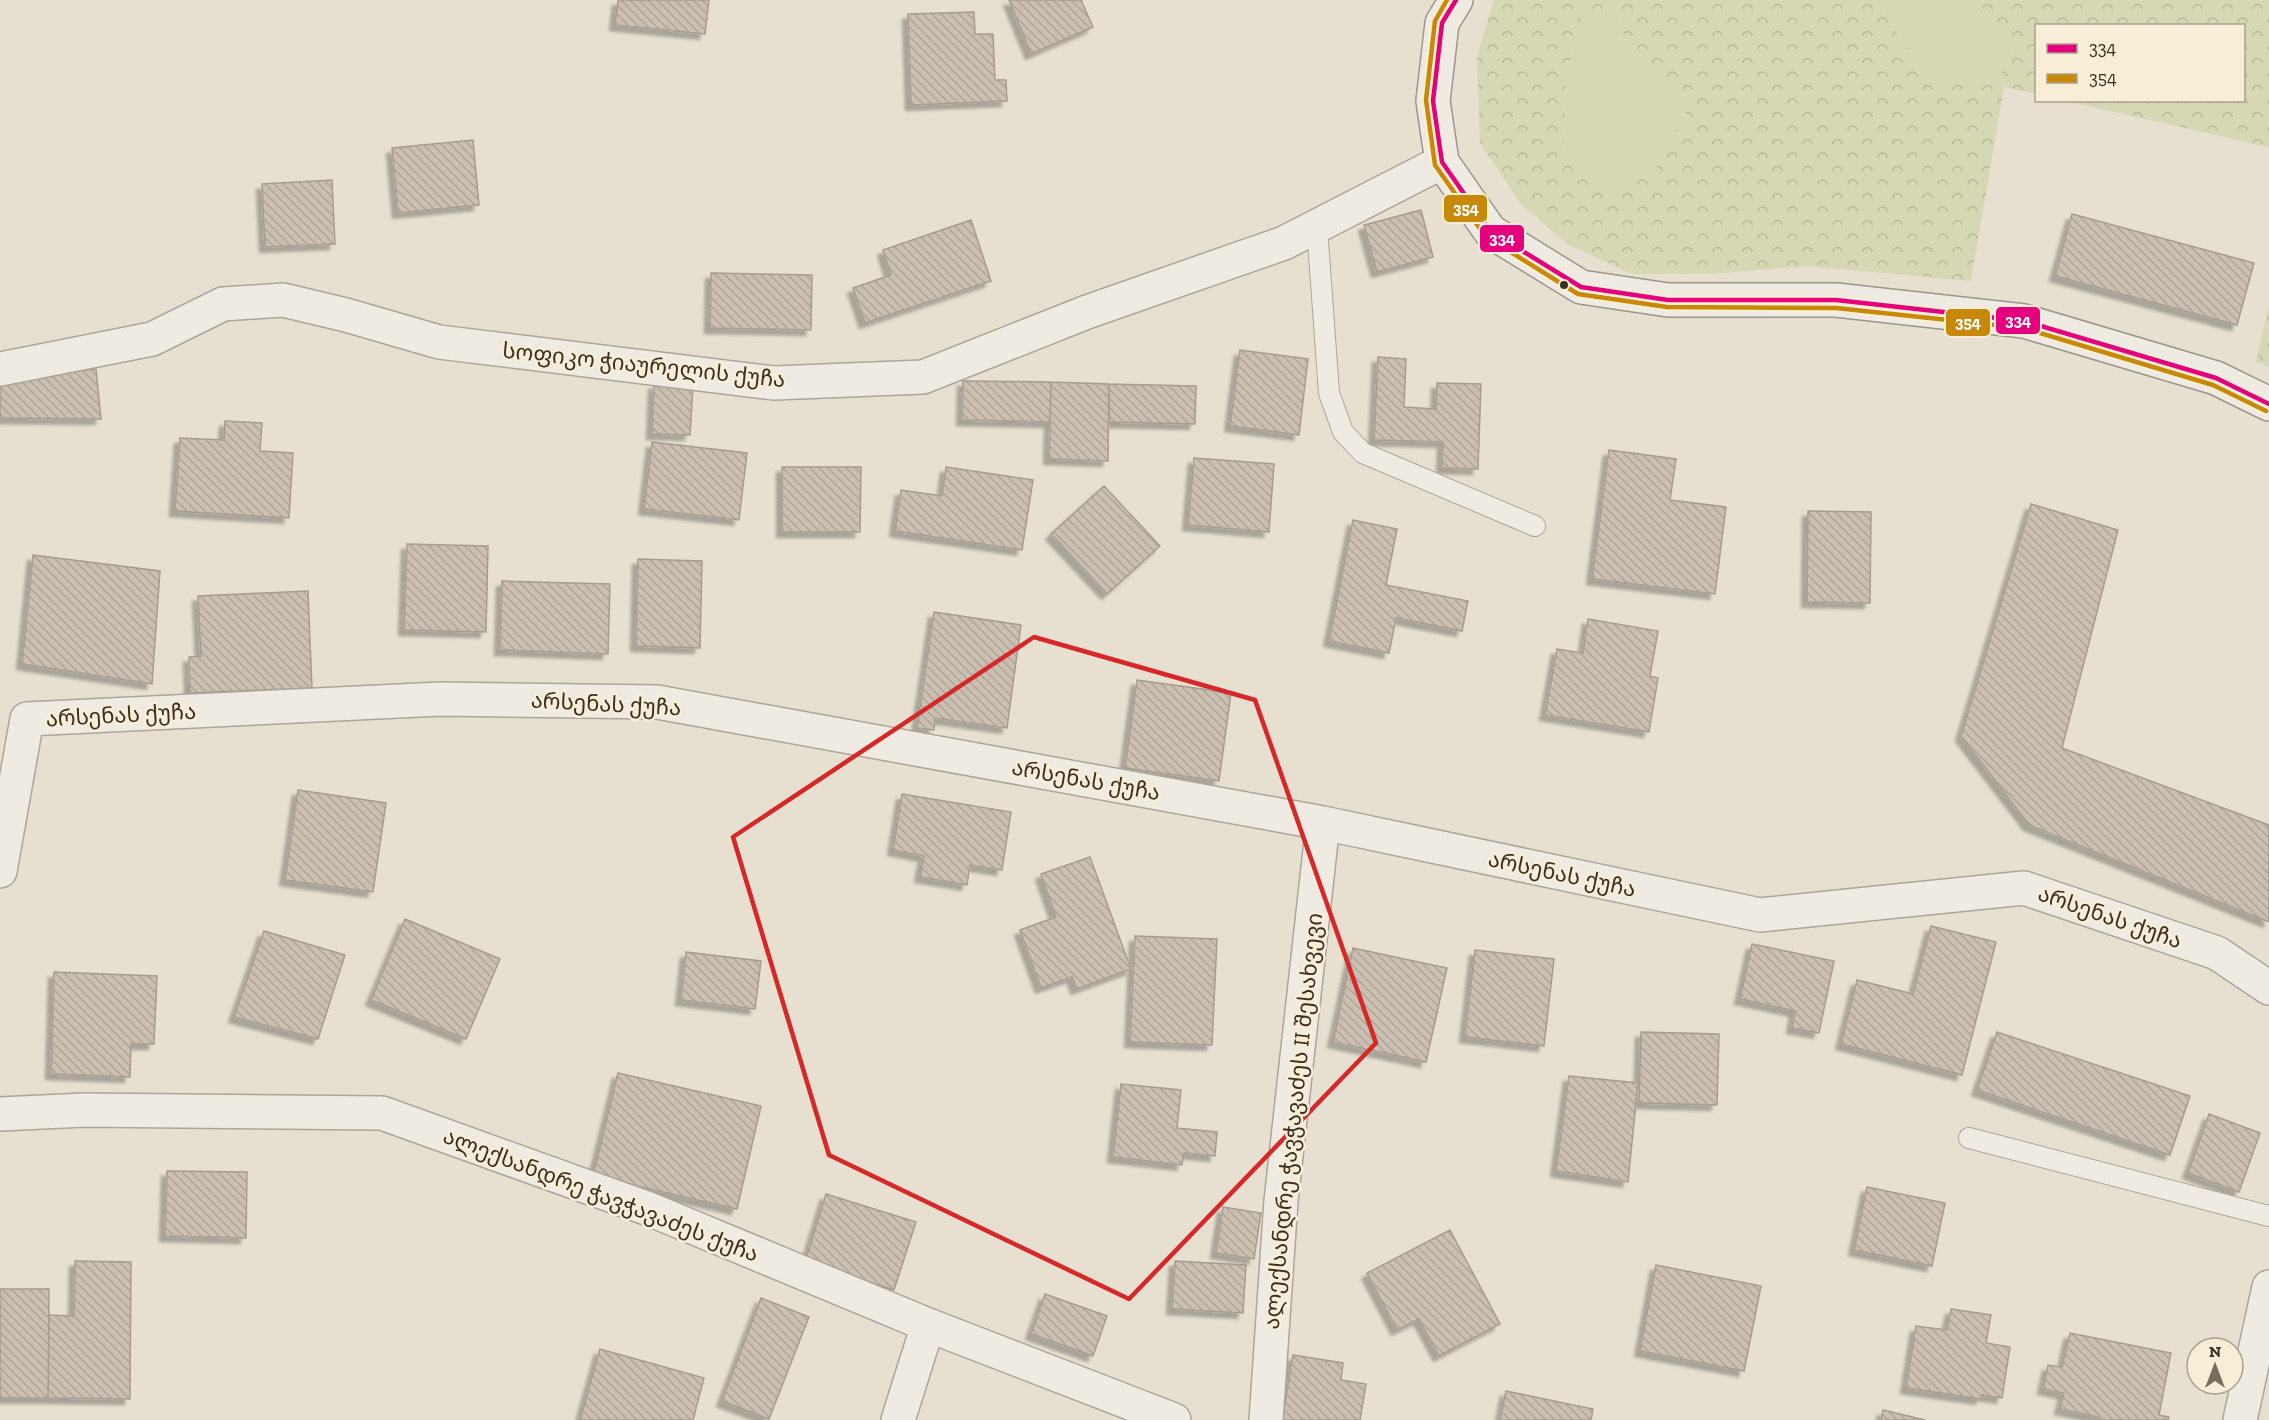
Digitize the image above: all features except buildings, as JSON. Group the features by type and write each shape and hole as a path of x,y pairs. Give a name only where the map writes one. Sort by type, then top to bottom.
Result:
{"street":[{"path":"1456,0 1442,23 1433,101 1442,162 1490,231 1581,287 1668,300 1836,300 2024,321 2216,378 2269,404"},
{"name":"სოფიკო ჭიაურელის ქუჩა","path":"0,369 152,339 223,304 283,300 440,342 774,383 923,377 1087,312 1284,243 1442,162"},
{"name":"არსენას ქუჩა","path":"0,871 27,719 440,699 657,702 1323,823 1760,915 2024,888 2217,953 2269,988"},
{"name":"ალექსანდრე ჭავჭავაძეს II შესახვევი","path":"1266,1420 1281,1201 1323,823"},
{"name":"ალექსანდრე ჭავჭავაძეს ქუჩა","path":"0,1113 84,1110 382,1113 649,1209 928,1325 1174,1420"},
{"path":"2240,1420 2269,1287"},
{"path":"897,1420 928,1325"}],"lane":[{"path":"1317,227 1329,393 1343,432 1363,453 1535,526"},
{"path":"1969,1138 2269,1216"}],"highlighted area":[{"path":"1034,637 1255,700 1376,1043 1129,1299 829,1155 733,837"}],"green space":[{"path":"1494,0 1879,0 1889,22 1935,85 1996,85 2017,41 1974,0 2269,0 2269,147 2070,102 2245,102 2245,24 2035,24 2035,94 2004,87 1971,281 1807,266 1710,274 1632,274 1567,244 1521,204 1480,143 1477,57","holes":["1584,8 1621,17 1626,50 1664,77 1690,105 1655,171 1611,191 1563,153 1566,76"]},
{"path":"1879,0 1974,0 2017,41 1996,85 1935,85 1889,22"},
{"path":"1584,7 1621,17 1626,50 1664,77 1690,105 1655,171 1611,191 1563,153 1566,76"},
{"path":"2269,306 2269,367 2256,361"}],"transit line":[{"name":"354","path":"1447,0 1435,21 1426,100 1435,165 1485,236 1578,294 1667,307 1836,308 2023,328 2213,385 2266,411"},
{"name":"334","path":"1456,0 1442,23 1433,101 1442,162 1490,231 1581,287 1668,300 1836,300 2024,321 2216,378 2269,404"}]}
